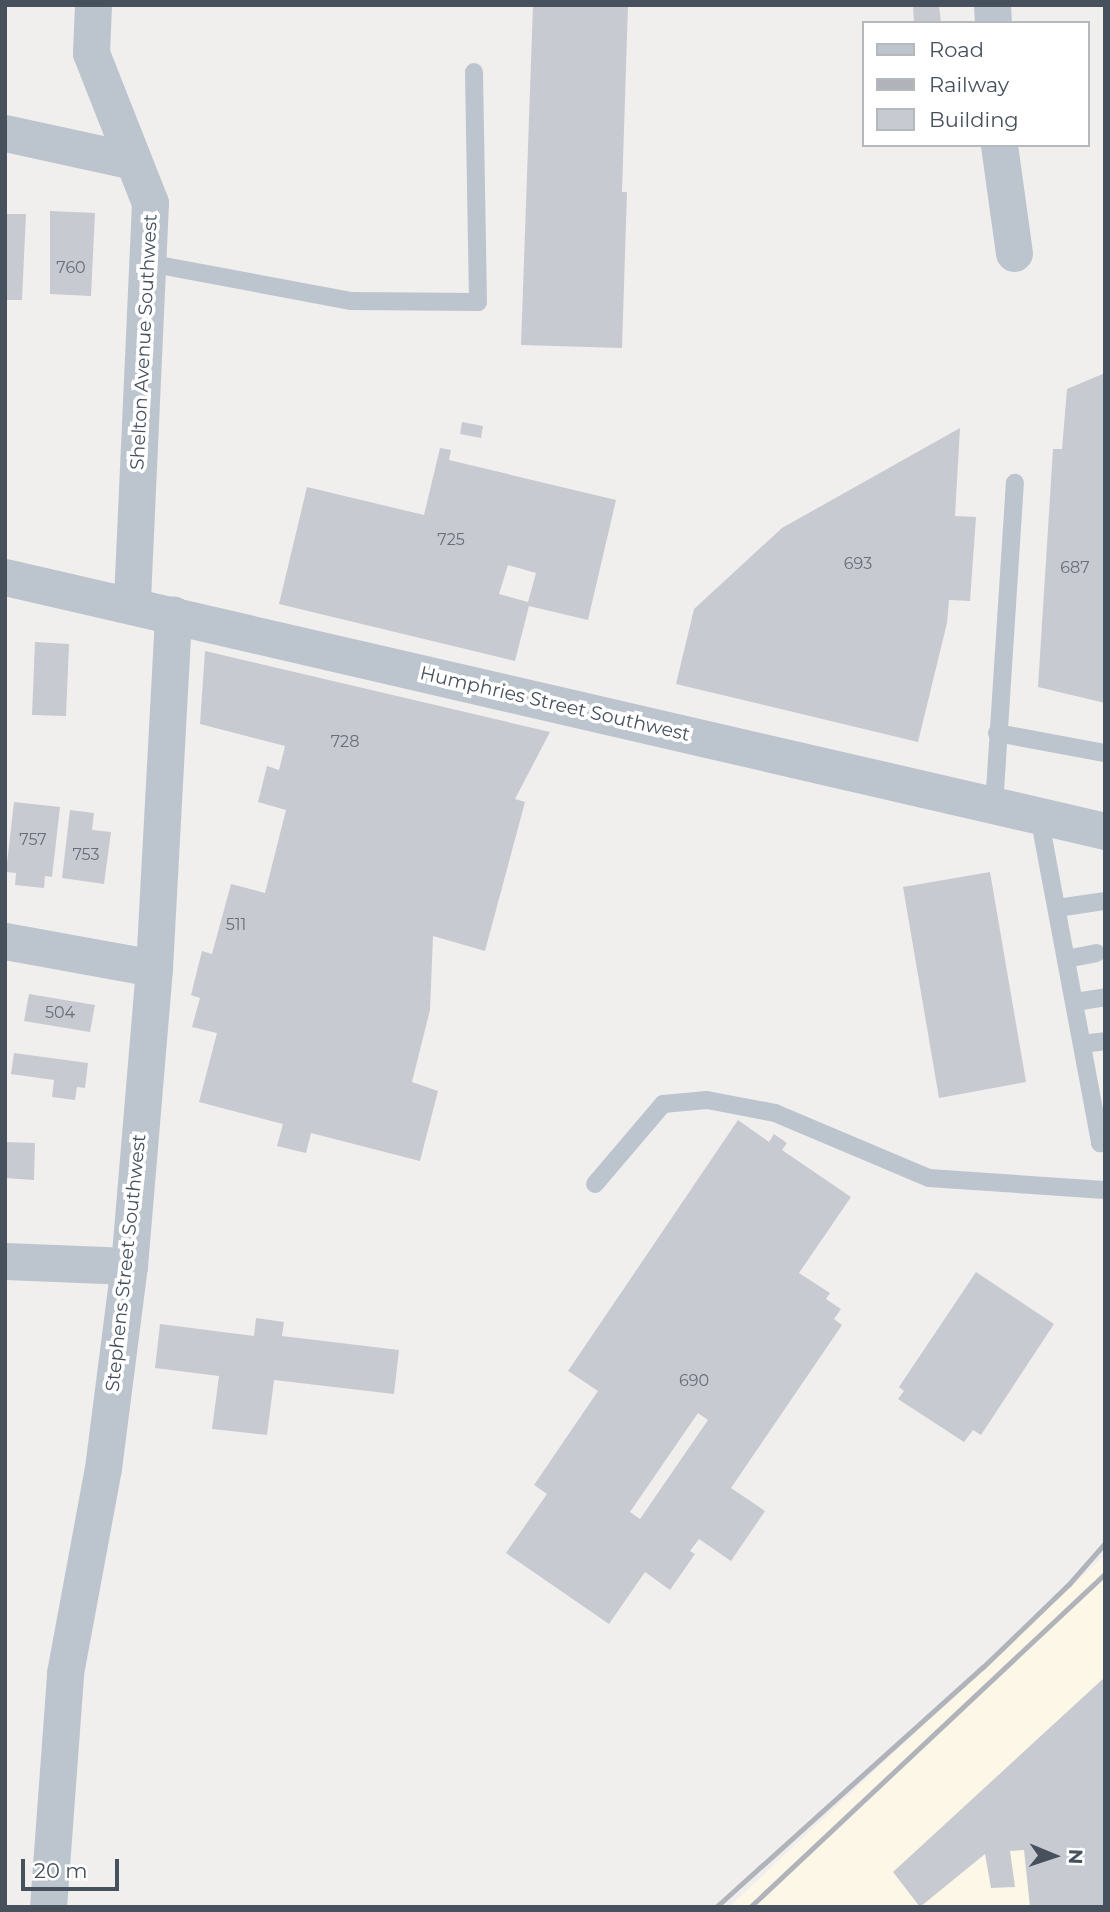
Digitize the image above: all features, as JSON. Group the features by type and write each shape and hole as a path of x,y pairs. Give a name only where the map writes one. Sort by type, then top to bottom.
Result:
{"street":[{"name":"Shelton Avenue Southwest","path":"93,5 91,53 150,203 132,606"},
{"path":"5,133 133,161"},
{"path":"999,147 1014,253"},
{"name":"Humphries Street Southwest","path":"5,577 1105,831"},
{"name":"Stephens Street Southwest","path":"48,1907 65,1674 103,1468 129,1266 154,968 173,615"},
{"path":"5,941 154,968"},
{"path":"5,1261 129,1266"}],"lane":[{"path":"148,263 351,301 478,302 474,72"},
{"path":"994,806 1015,483"},
{"path":"997,733 1105,753"},
{"path":"1039,816 1082,1044 1098,1084 1100,1143 1105,1142"},
{"path":"1057,908 1105,901"},
{"path":"1066,959 1096,953"},
{"path":"1074,1002 1105,996"},
{"path":"1082,1044 1105,1041"},
{"path":"595,1184 663,1104 707,1100 775,1113 929,1178 1105,1190"}],"shaded area":[{"path":"1105,1555 1105,1907 729,1907"}],"building":[{"path":"533,5 628,5 622,192 627,192 622,348 521,345"},
{"path":"913,5 939,5 941,21 914,21"},
{"path":"50,211 95,213 91,296 50,294"},
{"path":"5,214 26,214 22,300 5,300"},
{"path":"1105,373 1105,703 1038,687 1053,449 1062,449 1067,389"},
{"path":"462,422 483,426 481,438 460,434"},
{"path":"960,428 955,516 976,517 970,601 949,600 947,623 918,742 676,684 694,609 782,528"},
{"path":"440,448 451,450 449,460 616,500 588,620 529,606 515,661 279,604 307,487 424,515","holes":["508,565 536,573 528,602 499,594"]},
{"path":"35,642 69,644 66,716 32,715"},
{"path":"205,651 550,732 515,799 525,802 485,951 433,936 430,1010 412,1082 438,1091 420,1161 311,1133 306,1153 277,1146 283,1124 199,1102 217,1033 192,1027 200,998 191,995 202,951 212,954 231,884 265,893 286,810 258,802 267,766 279,770 285,746 200,724"},
{"path":"14,802 60,807 52,877 45,876 44,888 15,885 16,873 6,872"},
{"path":"70,810 94,813 92,830 111,832 104,884 62,878"},
{"path":"990,872 1026,1082 939,1098 903,887"},
{"path":"29,994 95,1005 90,1032 24,1021"},
{"path":"14,1053 88,1063 85,1088 77,1087 75,1100 52,1097 54,1080 11,1074"},
{"path":"738,1120 769,1142 774,1134 787,1143 782,1150 851,1197 799,1273 830,1293 826,1299 841,1309 834,1319 842,1325 731,1488 765,1511 731,1561 699,1539 690,1551 695,1554 670,1590 645,1572 609,1624 506,1553 547,1494 534,1485 598,1391 568,1371","holes":["698,1413 708,1420 640,1519 630,1512"]},
{"path":"5,1142 35,1143 34,1180 5,1178"},
{"path":"976,1272 1054,1324 981,1435 973,1430 964,1442 898,1399 904,1391 899,1387"},
{"path":"256,1318 284,1322 282,1336 399,1350 394,1394 274,1380 267,1435 212,1429 219,1376 155,1368 160,1324 254,1336"},
{"path":"1105,1677 1105,1907 1030,1907 1024,1850 1010,1851 1015,1887 991,1888 985,1854 920,1907 893,1872"}],"railway":[{"path":"716,1907 983,1667 1069,1584 1105,1543"},
{"path":"750,1907 1105,1574"}]}
